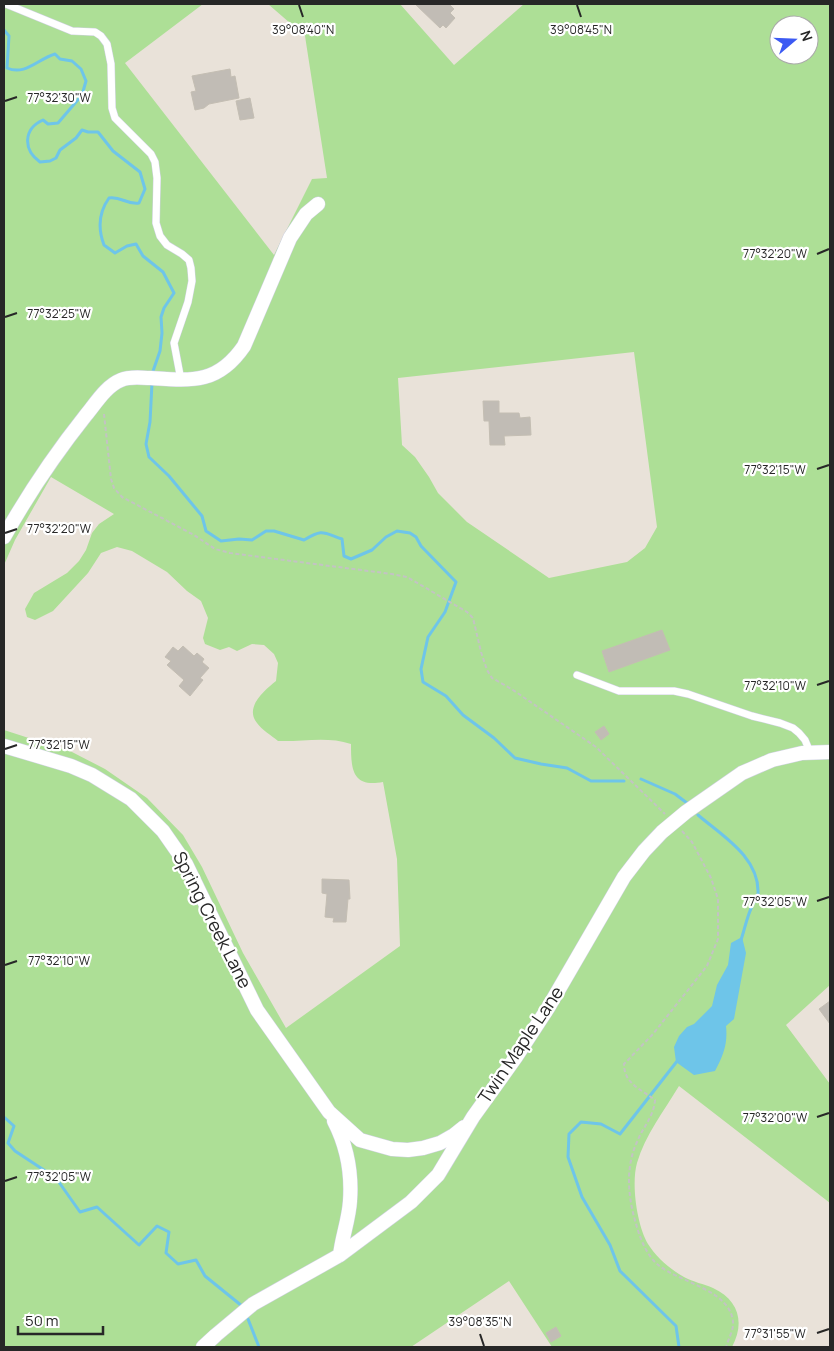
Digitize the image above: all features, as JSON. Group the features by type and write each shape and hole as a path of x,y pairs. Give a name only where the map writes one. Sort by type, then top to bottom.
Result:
{"street":[{"path":"4,537 43,472 102,394 120,380 132,377 193,380 207,377 229,365 237,357 244,346 290,238 306,214 318,204"},
{"name":"Spring Creek Lane","path":"4,746 71,766 92,775 131,800 163,831 186,864 258,1010 329,1112 341,1136 349,1164 350,1202 342,1235 340,1255"},
{"name":"Twin Maple Lane","path":"203,1347 253,1304 340,1255 411,1202 438,1175 473,1117 548,1008 624,877 644,851 674,822 742,773 772,760 802,753 830,752"},
{"name":"Spring Creek Lane","path":"329,1112 360,1140 392,1149 408,1150 440,1143 454,1135 473,1117"}],"lane":[{"path":"6,4 72,31 95,32 107,44 111,64 112,108 115,118 151,154 155,162 157,178 156,223 160,236 167,245 189,260 191,268 192,281 188,302 174,343 181,380"},
{"path":"577,675 619,691 674,691 688,694 752,716 780,722 799,733 805,740 810,752"}],"path":[{"path":"102,394 111,480 114,488 122,496 194,535 215,549 230,553 406,577 461,608 473,618 486,670 492,678 513,690 596,747 674,822 692,842 711,878 718,899 718,939 707,966 653,1034 624,1064 624,1074 632,1084 655,1100 651,1117 637,1142 629,1170 629,1191 643,1244 656,1264 676,1276 712,1292 730,1310 734,1324 726,1347"}],"green space":[{"path":"4,4 203,4 125,63 274,255 312,179 327,178 305,36 268,4 400,4 454,65 524,4 830,4 830,985 786,1025 830,1084 830,1203 679,1086 655,1123 640,1153 635,1172 638,1216 648,1244 659,1258 674,1271 687,1279 713,1288 729,1299 734,1306 739,1321 736,1338 732,1347 552,1347 509,1281 411,1347 4,1347 4,730 72,752 105,769 147,798 183,835 202,867 243,953 286,1028 400,946 397,859 383,782 365,782 355,775 351,744 333,740 278,741 259,726 254,717 254,705 257,699 276,681 278,663 274,654 264,645 252,644 237,651 229,647 220,650 205,644 203,638 208,618 201,601 167,572 132,551 117,547 101,553 88,573 53,611 35,620 27,617 25,609 34,593 67,573 79,561 86,550 92,533 99,524 114,514 51,477 15,540 4,565","holes":["634,352 657,527 645,548 627,562 549,578 467,522 438,493 415,457 402,445 398,378"]}],"water":[{"path":"742,937 746,953 734,1019 726,1026 726,1044 723,1055 715,1071 694,1075 676,1062 674,1047 679,1036 687,1027 694,1024 712,1006 717,985 728,965 731,943"}],"building":[{"path":"415,4 449,4 454,9 450,13 455,18 446,28 443,25 440,28"},
{"path":"230,69 231,77 235,76 239,98 209,104 204,108 195,110 191,92 196,91 192,76"},
{"path":"250,98 254,118 240,120 236,101"},
{"path":"483,401 499,401 499,413 519,413 520,418 530,417 531,435 504,436 505,445 490,445 489,421 484,421"},
{"path":"662,630 670,650 609,672 602,651"},
{"path":"183,646 194,656 197,653 204,659 202,662 209,668 200,678 203,680 190,696 179,686 184,680 167,665 171,661 165,657 173,647 178,651"},
{"path":"604,726 609,734 601,740 595,732"},
{"path":"322,879 349,880 350,899 348,899 346,922 333,922 334,918 325,917 327,894 322,893"},
{"path":"830,1001 830,1024 819,1009"},
{"path":"556,1327 561,1336 551,1342 546,1333"}],"waterway":[{"path":"4,30 9,36 7,68 20,70 55,54 60,59 72,61 81,69 86,81 82,95 58,123 48,124 43,120 32,129 29,134 28,146 34,157 40,162 50,161 56,158 60,150 76,138 82,130 98,132 113,151 140,172 145,189 139,203 109,198 101,215 100,227 104,245 115,253 127,246 136,244 143,256 163,272 174,293 164,308 161,317 160,351 152,374"},
{"path":"152,383 150,422 146,444 149,457 169,476 202,516 206,531 221,541 252,540 266,531 274,531 304,540 315,534 326,533 342,539 344,556 351,559 372,550 386,537 397,531 410,533 416,537 421,546 456,582 445,612 428,637 421,669 423,682 446,696 463,715 494,738 515,758 567,768 591,781 624,781"},
{"path":"641,779 675,794 687,803"},
{"path":"698,815 728,839 746,858 753,869 757,881 758,894 749,913 741,940"},
{"path":"678,1060 620,1134 601,1124 581,1122 569,1134 568,1157 582,1197 610,1245 620,1271 676,1326 679,1347"},
{"path":"4,1117 14,1126 8,1143 15,1151 56,1178 80,1212 97,1207 139,1245 157,1226 169,1232 166,1253 178,1264 196,1260 205,1276 242,1306"},
{"path":"248,1319 259,1347"}]}
